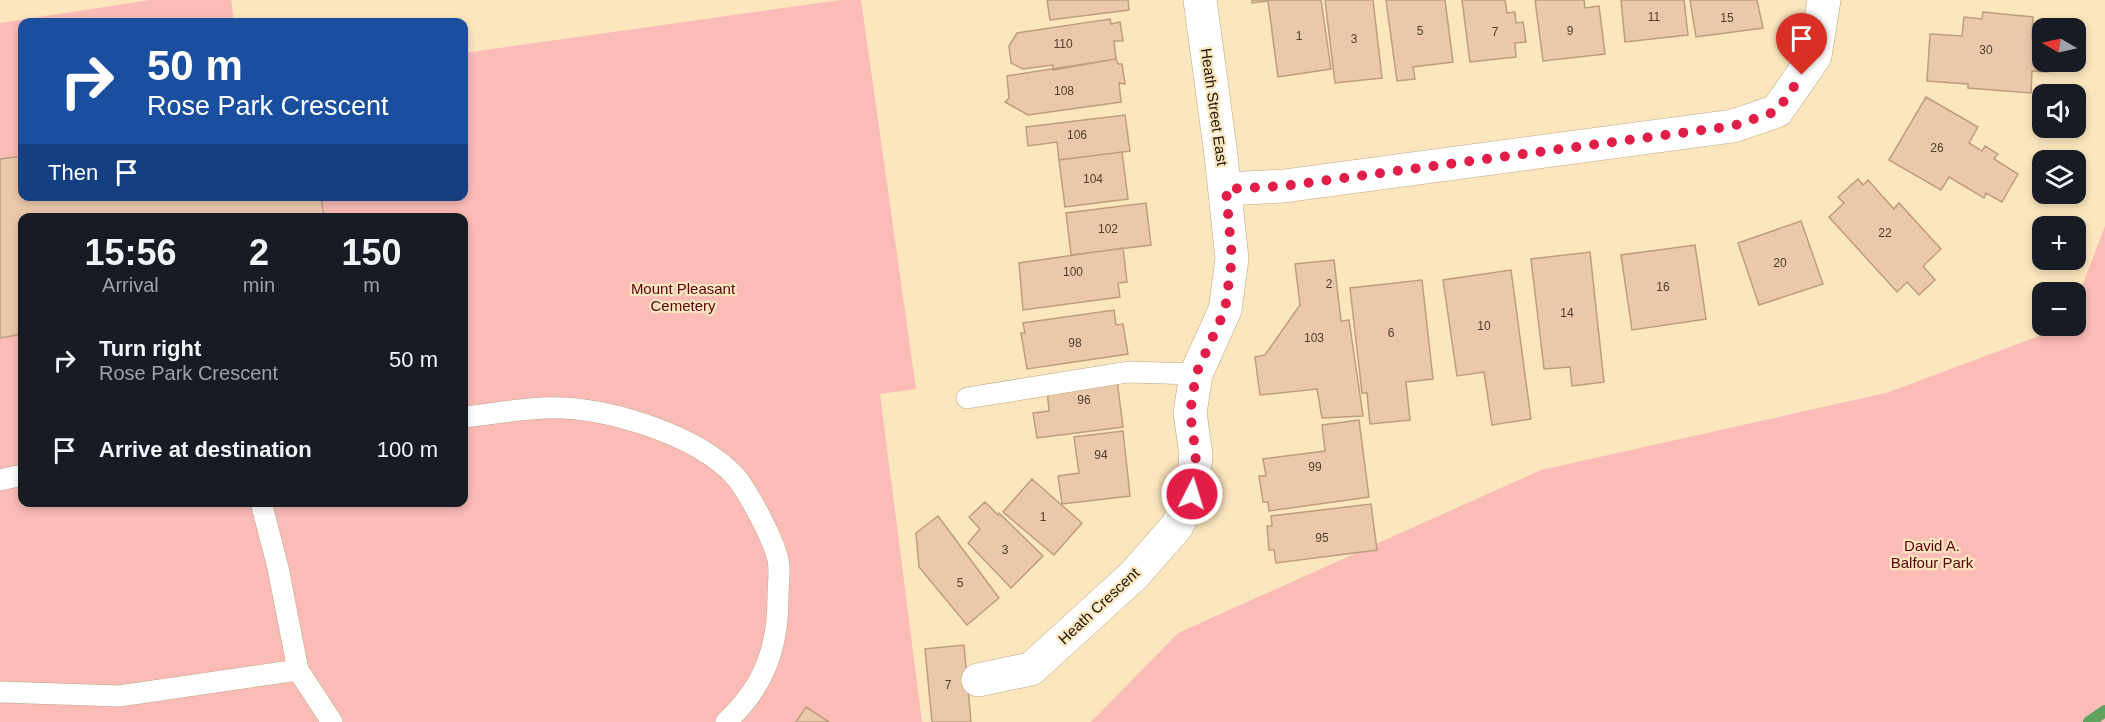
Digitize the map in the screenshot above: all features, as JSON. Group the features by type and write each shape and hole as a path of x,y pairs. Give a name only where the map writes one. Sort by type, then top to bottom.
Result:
{"street":[{"name":"Heath Street East","path":"1192,494 1196,455 1190,413 1196,374 1225,310 1232,259 1226,189 1200,0"},
{"path":"1226,189 1284,186 1733,126 1777,111 1815,56 1824,0"},
{"name":"Heath Crescent","path":"978,680 1031,669 1134,575 1177,526 1192,494"}],"lane":[{"path":"967,398 1128,372 1196,374"},
{"path":"468,417 562,407 632,420 709,455 736,476 759,516 778,557 778,619 769,664 746,704 726,722"},
{"path":"0,480 18,476"},
{"path":"262,507 278,568 298,670 333,722"},
{"path":"0,692 119,696 298,670"}],"green space":[{"name":"Mount Pleasant Cemetery","path":"150,0 231,0 233,18 33,18"},
{"name":"Mount Pleasant Cemetery","path":"841,0 861,0 916,389 880,394 922,722 0,722 0,23 18,20 18,201 468,201 468,52"},
{"name":"David A. Balfour Park","path":"2105,226 2105,722 1091,722 1178,633 1541,470 1886,393 2039,336 2086,336 2086,282 2084,282"}],"building":[{"path":"1047,0 1128,0 1129,10 1050,20"},
{"path":"1252,0 1321,0 1331,69 1278,77 1268,1 1252,3"},
{"path":"1325,0 1373,0 1382,78 1335,83"},
{"path":"1386,0 1445,0 1453,62 1413,67 1415,79 1397,81"},
{"path":"1462,0 1505,0 1507,13 1515,12 1516,23 1523,22 1526,42 1515,43 1516,57 1470,62"},
{"path":"1535,0 1584,0 1585,8 1599,6 1605,54 1543,61"},
{"path":"1621,0 1684,0 1688,35 1625,42"},
{"path":"1690,0 1757,0 1763,28 1696,37"},
{"path":"1983,12 2033,17 2031,93 1968,88 1968,84 1927,81 1930,34 1962,36 1964,17 1982,19"},
{"path":"1110,19 1111,24 1120,22 1123,41 1114,41 1116,59 1053,70 1053,65 1023,69 1011,63 1009,46 1017,33"},
{"path":"1116,59 1118,64 1122,64 1125,84 1119,83 1121,102 1028,115 1005,102 1009,98 1007,76"},
{"path":"1926,97 1978,127 1969,143 1982,151 1985,146 1998,154 1994,159 2018,174 2002,202 1986,193 1984,198 1949,177 1941,190 1889,160"},
{"path":"1125,115 1130,151 1059,160 1057,142 1028,146 1026,127"},
{"path":"1122,152 1128,199 1065,207 1059,160"},
{"path":"18,157 18,201 322,201 323,213 18,213 18,335 0,338 0,159"},
{"path":"1858,179 1863,185 1868,180 1894,209 1899,203 1941,249 1923,266 1935,280 1919,295 1907,282 1897,292 1829,217 1844,203 1838,197"},
{"path":"1146,203 1151,245 1071,255 1066,213"},
{"path":"1801,221 1823,284 1759,305 1738,243"},
{"path":"1695,245 1706,319 1632,330 1621,255"},
{"path":"1123,248 1127,282 1118,283 1120,297 1023,310 1019,263"},
{"path":"1590,252 1604,382 1572,386 1570,367 1544,369 1531,259"},
{"path":"1334,260 1341,321 1349,320 1363,416 1322,418 1317,389 1260,395 1255,357 1265,355 1300,305 1295,264"},
{"path":"1511,270 1531,419 1492,425 1484,372 1457,376 1443,280"},
{"path":"1422,280 1433,379 1406,382 1410,420 1370,424 1367,393 1362,393 1350,288"},
{"path":"1114,310 1116,325 1123,324 1128,354 1027,369 1021,333 1025,333 1023,323"},
{"path":"1117,380 1123,427 1037,438 1033,413 1049,411 1047,389"},
{"path":"1359,420 1369,497 1269,511 1268,502 1263,502 1259,476 1266,476 1263,459 1325,451 1322,425"},
{"path":"1123,431 1130,496 1062,504 1058,476 1079,473 1074,437"},
{"path":"1032,479 1082,523 1054,555 1003,512"},
{"path":"985,502 1043,556 1011,588 968,543 980,529 969,517"},
{"path":"1371,504 1377,550 1276,563 1274,550 1269,550 1267,526 1272,526 1271,516"},
{"path":"938,516 999,598 967,625 919,567 916,533"},
{"path":"964,645 971,722 932,722 925,649"},
{"path":"806,707 829,722 796,722"}],"waterway":[{"path":"2089,722 2105,711"}],"route":[{"path":"1192,494 1196,455 1190,413 1196,374 1225,310 1232,259 1226,189 1284,186 1733,126 1777,111 1802,75"}]}
